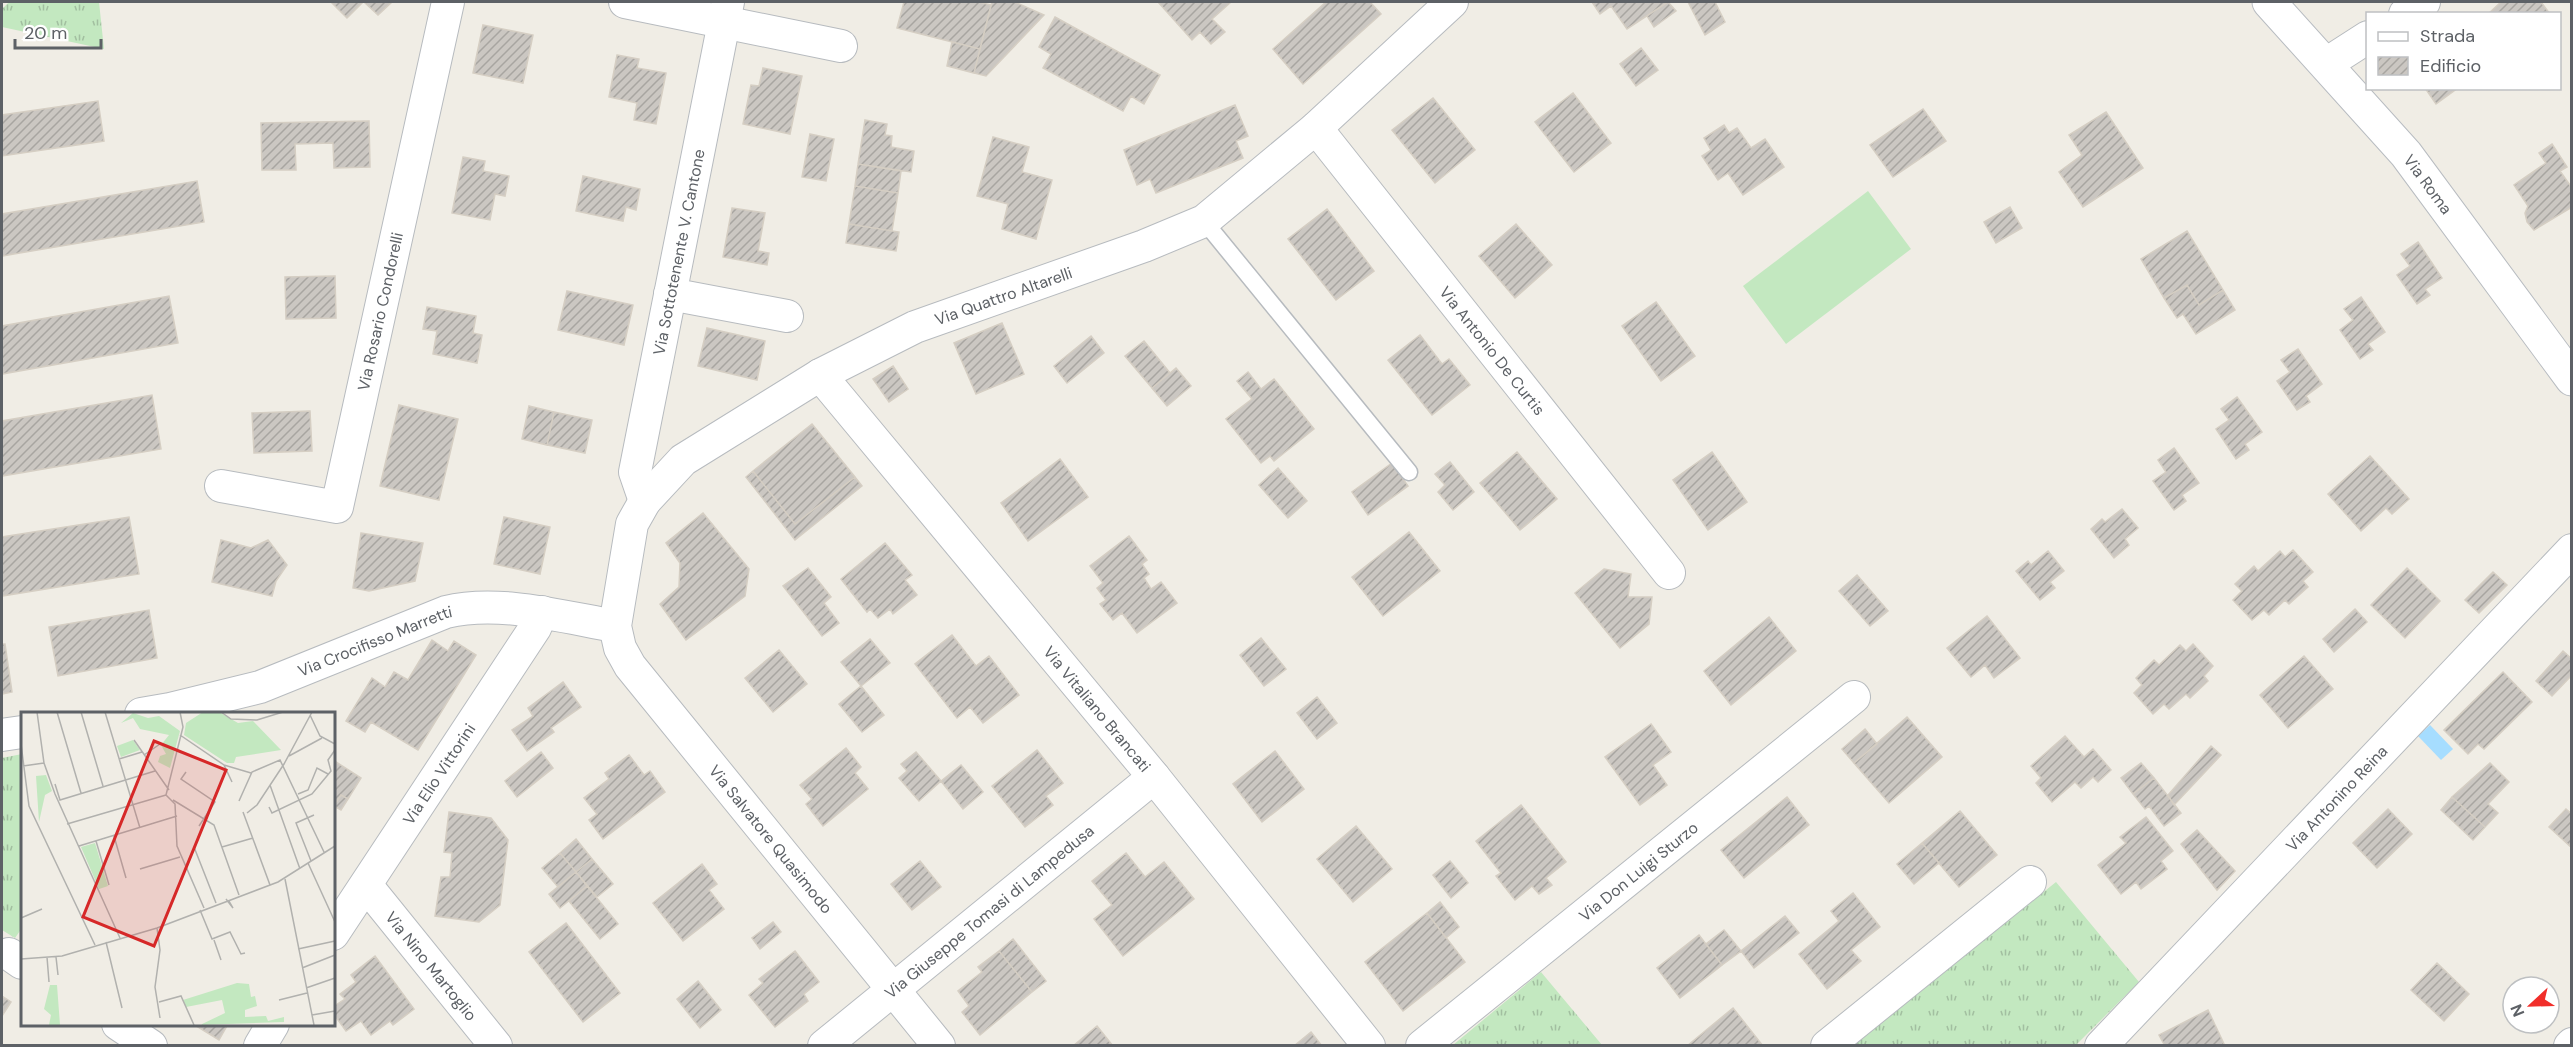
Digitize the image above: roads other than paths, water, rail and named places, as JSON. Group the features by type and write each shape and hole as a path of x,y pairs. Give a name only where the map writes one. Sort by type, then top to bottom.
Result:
{"main road":[{"name":"Via Roma","path":"2268,2 2406,154 2571,379"}],"street":[{"name":"Via Rosario Condorelli","path":"221,486 337,507 448,2"},
{"path":"625,2 726,12 841,46"},
{"name":"Via Quattro Altarelli","path":"615,626 632,524 645,501 683,460 820,375 915,327 1144,246 1204,220 1316,128 1452,2"},
{"path":"2408,12 2424,2"},
{"name":"Via Sottotenente V. Cantone","path":"645,501 634,472 726,12"},
{"path":"2326,64 2366,38"},
{"name":"Via Antonio De Curtis","path":"1316,128 1669,573"},
{"path":"670,294 787,316"},
{"name":"Via Vitaliano Brancati","path":"820,375 1154,777 1369,1046"},
{"name":"Via Antonino Reina","path":"2101,1046 2571,550"},
{"name":"Via Crocifisso Marretti","path":"156,712 260,687 446,612 468,607 542,612 615,626"},
{"name":"Via Elio Vittorini","path":"334,933 535,628 542,612"},
{"name":"Via Salvatore Quasimodo","path":"615,626 620,648 630,666 939,1046"},
{"name":"Via Don Luigi Sturzo","path":"1422,1046 1854,697"},
{"path":"2,735 21,732"},
{"name":"Via Giuseppe Tomasi di Lampedusa","path":"824,1046 1154,777"},
{"path":"1827,1046 2030,882"},
{"name":"Via Nino Martoglio","path":"366,885 496,1046"},
{"path":"121,1026 151,1046"},
{"path":"260,1046 272,1026"}],"lane":[{"path":"1204,220 1409,472"}],"water":[{"path":"2430,725 2453,749 2441,760 2418,736"}]}
